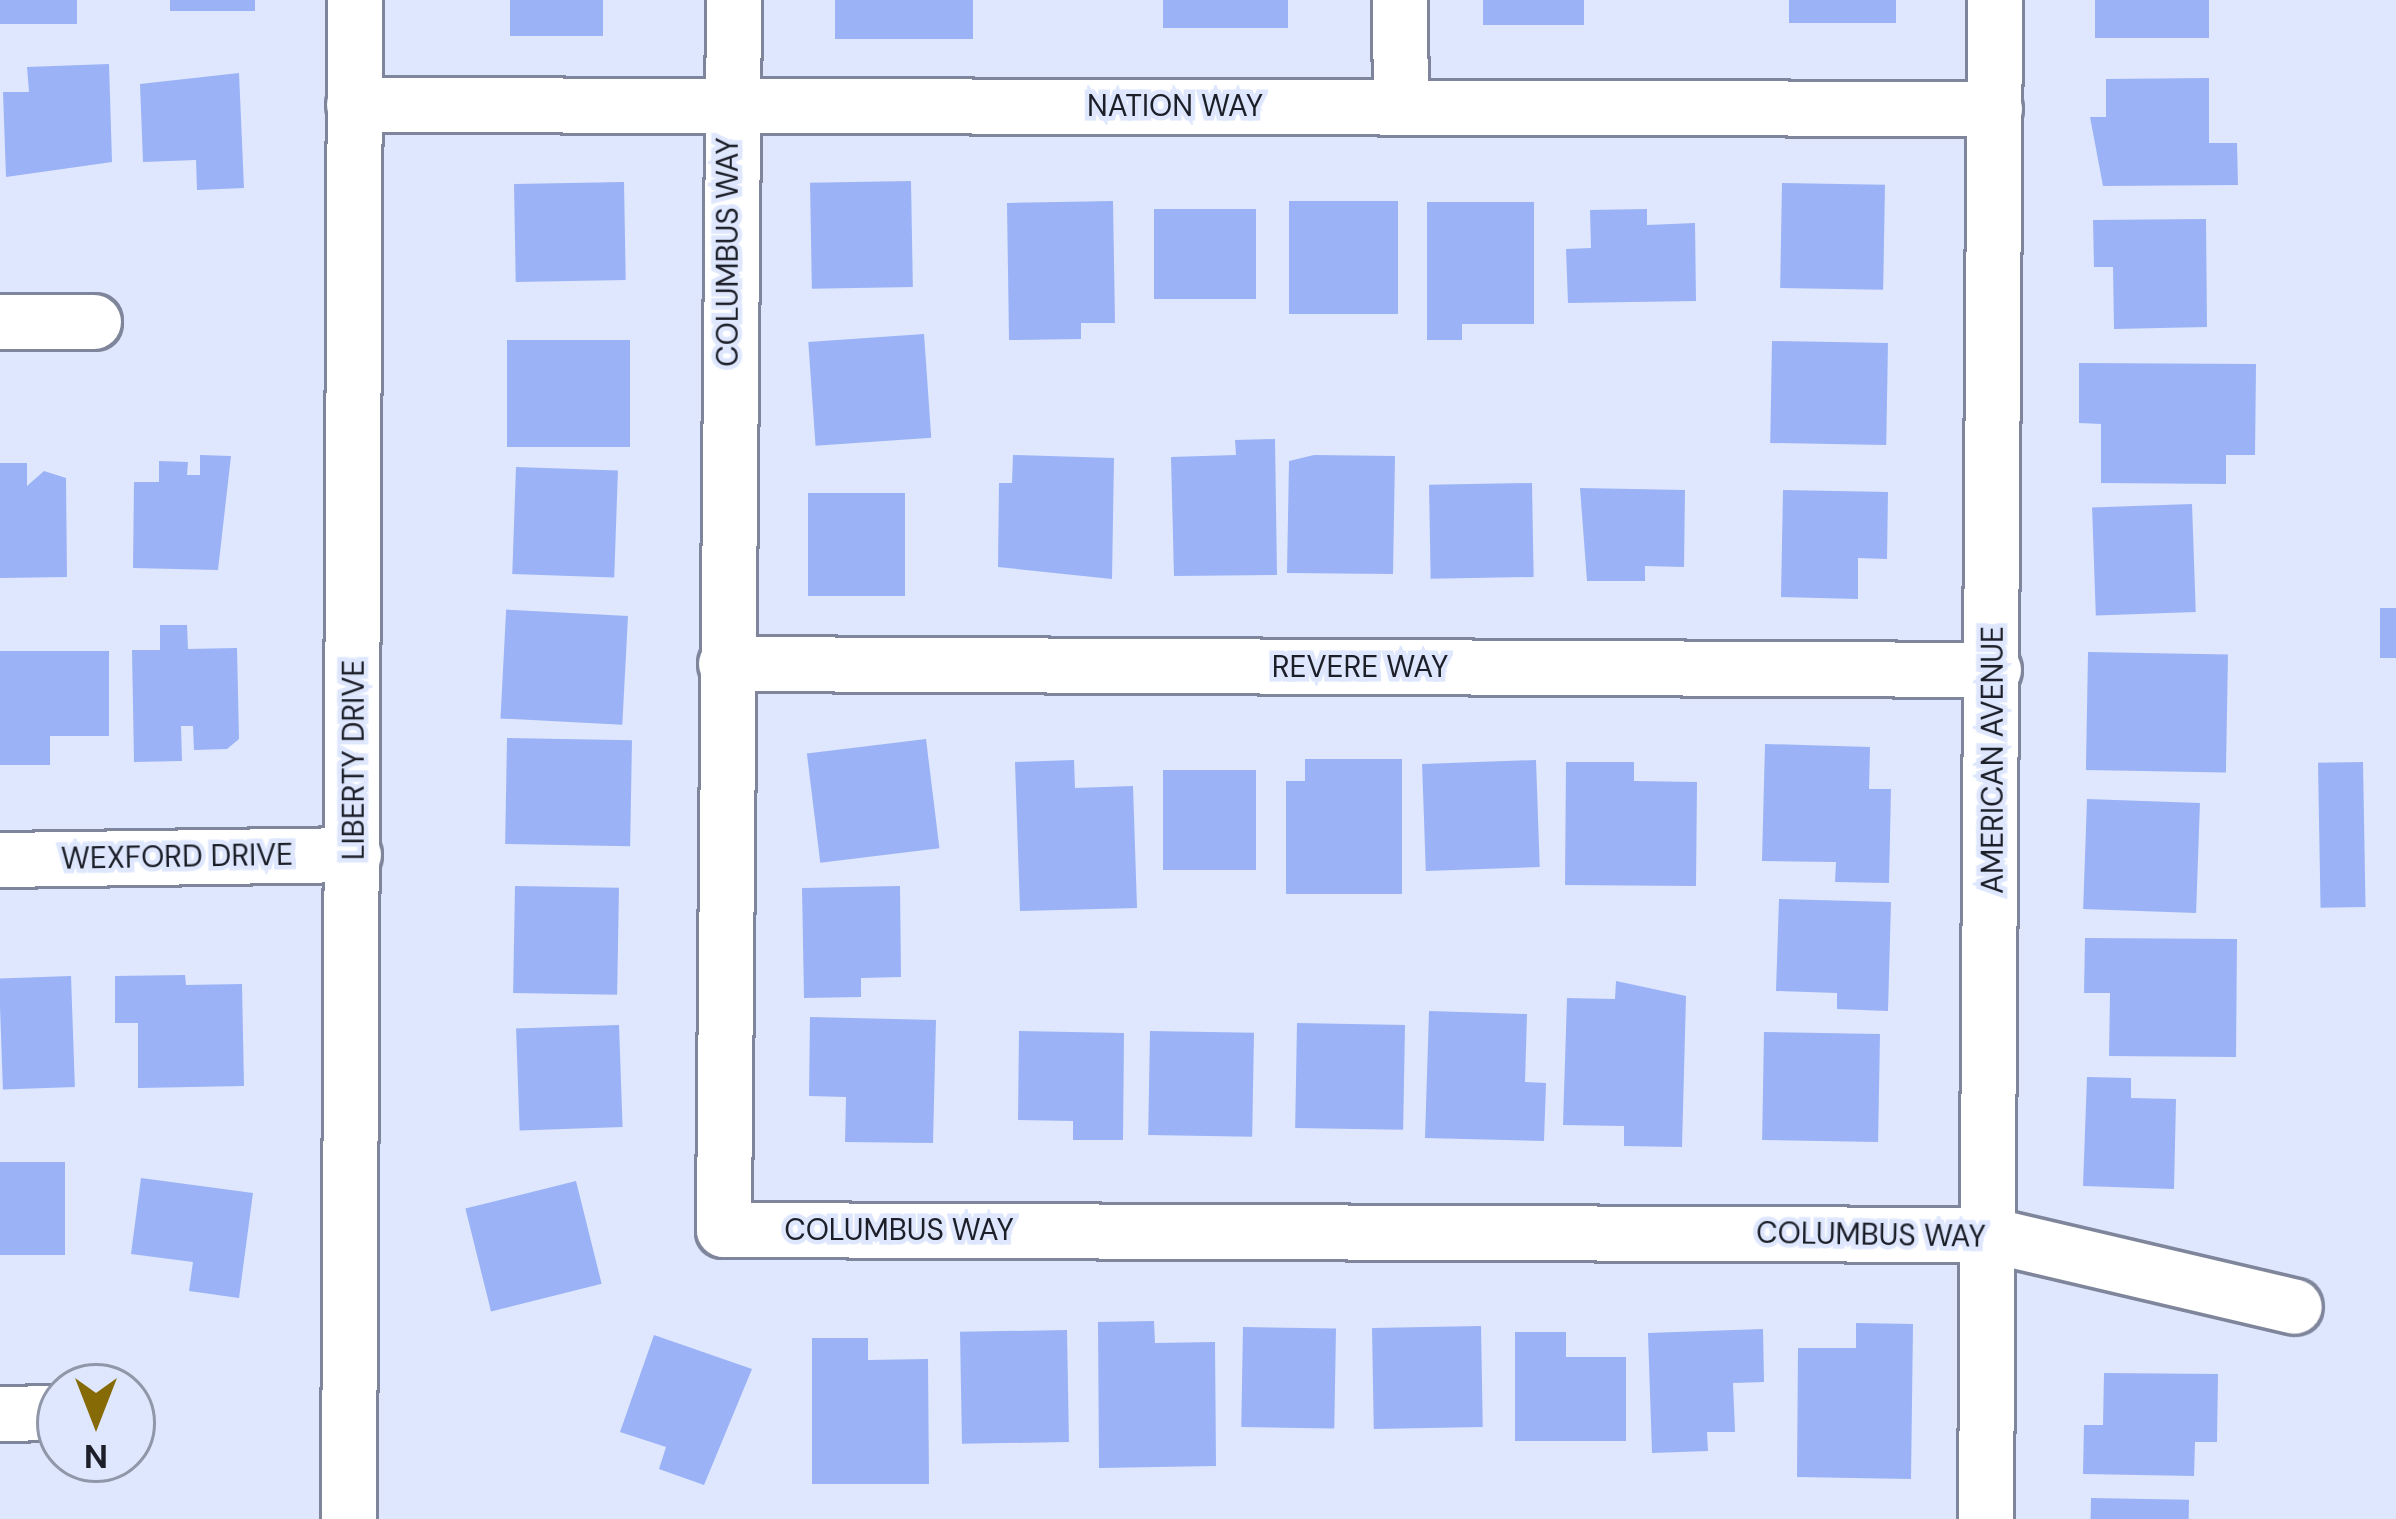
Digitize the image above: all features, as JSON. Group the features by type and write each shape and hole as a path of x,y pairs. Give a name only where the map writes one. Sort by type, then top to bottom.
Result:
{"street":[{"name":"LIBERTY DRIVE","path":"349,1519 355,0"},
{"name":"COLUMBUS WAY","path":"734,0 729,105 724,1229 1990,1234 2295,1307"},
{"path":"1400,0 1401,107"},
{"name":"AMERICAN AVENUE","path":"1986,1519 1995,0"},
{"name":"NATION WAY","path":"354,105 1995,110"},
{"path":"0,322 94,322"},
{"name":"REVERE WAY","path":"726,664 1994,670"},
{"name":"WEXFORD DRIVE","path":"0,860 354,855"},
{"path":"0,1414 36,1413"}],"building":[{"path":"0,0 77,0 77,24 0,24"},
{"path":"170,0 255,0 255,11 170,11"},
{"path":"510,0 603,0 603,36 510,36"},
{"path":"835,0 973,0 973,39 835,39"},
{"path":"1163,0 1288,0 1288,28 1163,28"},
{"path":"1483,0 1584,0 1584,25 1483,25"},
{"path":"1789,0 1896,0 1896,23 1789,23"},
{"path":"2095,0 2209,0 2209,38 2095,38"},
{"path":"109,64 112,162 6,177 3,92 29,92 27,67"},
{"path":"239,73 244,188 197,190 196,160 143,162 140,84"},
{"path":"2209,78 2209,143 2237,143 2238,185 2103,186 2090,117 2106,117 2106,79"},
{"path":"911,181 913,287 812,289 810,183"},
{"path":"624,182 626,280 516,282 514,184"},
{"path":"1782,183 1885,185 1883,290 1780,288"},
{"path":"1113,201 1115,323 1081,323 1081,339 1009,340 1007,203"},
{"path":"1289,201 1398,201 1398,314 1289,314"},
{"path":"1427,202 1534,202 1534,324 1462,324 1462,340 1427,340"},
{"path":"1154,209 1256,209 1256,299 1154,299"},
{"path":"1647,209 1647,225 1695,223 1696,301 1568,303 1566,249 1591,248 1590,210"},
{"path":"2206,219 2207,327 2114,329 2113,267 2094,267 2093,220"},
{"path":"924,334 931,438 816,446 808,342"},
{"path":"507,340 630,340 630,447 507,447"},
{"path":"1772,341 1888,343 1886,445 1770,443"},
{"path":"2079,363 2256,364 2255,455 2226,455 2226,484 2101,483 2101,424 2079,423"},
{"path":"1275,439 1277,575 1174,576 1171,457 1236,455 1235,440"},
{"path":"200,455 231,456 218,570 133,568 134,482 159,482 159,461 188,462 187,475 200,475"},
{"path":"1013,455 1114,458 1112,579 998,567 999,483 1012,483"},
{"path":"1314,455 1395,456 1393,574 1287,573 1289,461"},
{"path":"0,463 27,463 27,486 44,471 66,478 67,577 0,578"},
{"path":"516,467 618,471 614,577 512,574"},
{"path":"1532,483 1534,577 1431,579 1429,485"},
{"path":"1580,488 1685,490 1684,567 1645,566 1645,581 1587,581"},
{"path":"1783,490 1888,492 1887,559 1858,558 1858,599 1781,597"},
{"path":"808,493 905,493 905,596 808,596"},
{"path":"2192,504 2196,612 2096,615 2092,507"},
{"path":"2380,608 2396,608 2396,658 2380,658"},
{"path":"506,610 628,616 622,725 500,718"},
{"path":"160,625 187,625 188,649 237,648 239,739 227,749 194,750 193,726 181,726 182,761 134,762 132,650 160,650"},
{"path":"0,651 109,651 109,736 50,736 50,765 0,765"},
{"path":"2088,652 2228,654 2226,772 2086,770"},
{"path":"507,738 632,740 630,846 505,844"},
{"path":"926,739 939,848 820,863 807,754"},
{"path":"1765,744 1870,747 1869,789 1891,789 1889,883 1835,882 1836,862 1762,861"},
{"path":"1305,759 1402,759 1402,894 1286,894 1286,781 1305,781"},
{"path":"1074,760 1075,788 1133,786 1137,908 1020,911 1015,762"},
{"path":"1536,760 1540,867 1426,871 1422,764"},
{"path":"1566,762 1634,762 1634,781 1697,782 1696,886 1565,885"},
{"path":"2363,762 2366,907 2321,908 2318,763"},
{"path":"1163,770 1256,770 1256,870 1163,870"},
{"path":"2087,799 2200,803 2196,913 2083,909"},
{"path":"515,886 619,888 617,995 513,993"},
{"path":"900,886 901,977 861,978 861,997 804,998 802,888"},
{"path":"1779,899 1891,902 1888,1011 1837,1009 1837,993 1776,991"},
{"path":"2085,938 2237,939 2236,1057 2109,1056 2110,993 2084,993"},
{"path":"185,975 186,985 242,984 244,1086 138,1088 138,1023 115,1023 115,976"},
{"path":"71,976 75,1087 3,1089 0,978"},
{"path":"1616,981 1686,996 1682,1147 1624,1146 1624,1126 1563,1125 1567,998 1615,999"},
{"path":"1429,1011 1527,1014 1525,1082 1546,1083 1544,1141 1425,1138"},
{"path":"810,1017 936,1020 933,1143 845,1142 846,1097 809,1096"},
{"path":"1297,1023 1405,1025 1403,1130 1295,1128"},
{"path":"619,1025 623,1127 520,1131 516,1029"},
{"path":"1019,1031 1124,1033 1123,1140 1073,1140 1073,1121 1018,1120"},
{"path":"1150,1031 1254,1033 1252,1137 1148,1135"},
{"path":"1764,1032 1880,1034 1878,1142 1762,1140"},
{"path":"2087,1077 2131,1078 2131,1098 2176,1099 2174,1189 2083,1186"},
{"path":"0,1162 65,1162 65,1255 0,1255"},
{"path":"141,1178 253,1193 239,1298 189,1291 193,1262 131,1254"},
{"path":"576,1181 602,1284 491,1311 465,1209"},
{"path":"1154,1321 1155,1343 1215,1342 1216,1466 1099,1468 1098,1322"},
{"path":"1856,1323 1913,1324 1911,1479 1797,1477 1798,1348 1856,1348"},
{"path":"1481,1326 1483,1427 1374,1429 1372,1328"},
{"path":"1243,1327 1336,1329 1334,1429 1241,1427"},
{"path":"1763,1329 1764,1382 1733,1383 1735,1432 1707,1432 1708,1451 1652,1453 1648,1333"},
{"path":"1067,1330 1069,1442 962,1444 960,1332"},
{"path":"1515,1332 1566,1332 1566,1357 1626,1357 1626,1441 1515,1441"},
{"path":"654,1335 752,1369 704,1485 659,1469 666,1447 620,1432"},
{"path":"812,1338 868,1338 868,1360 928,1359 929,1484 812,1484"},
{"path":"2104,1373 2218,1374 2217,1442 2195,1442 2194,1476 2083,1474 2084,1425 2103,1425"},
{"path":"2091,1498 2189,1500 2189,1519 2091,1519"}]}
